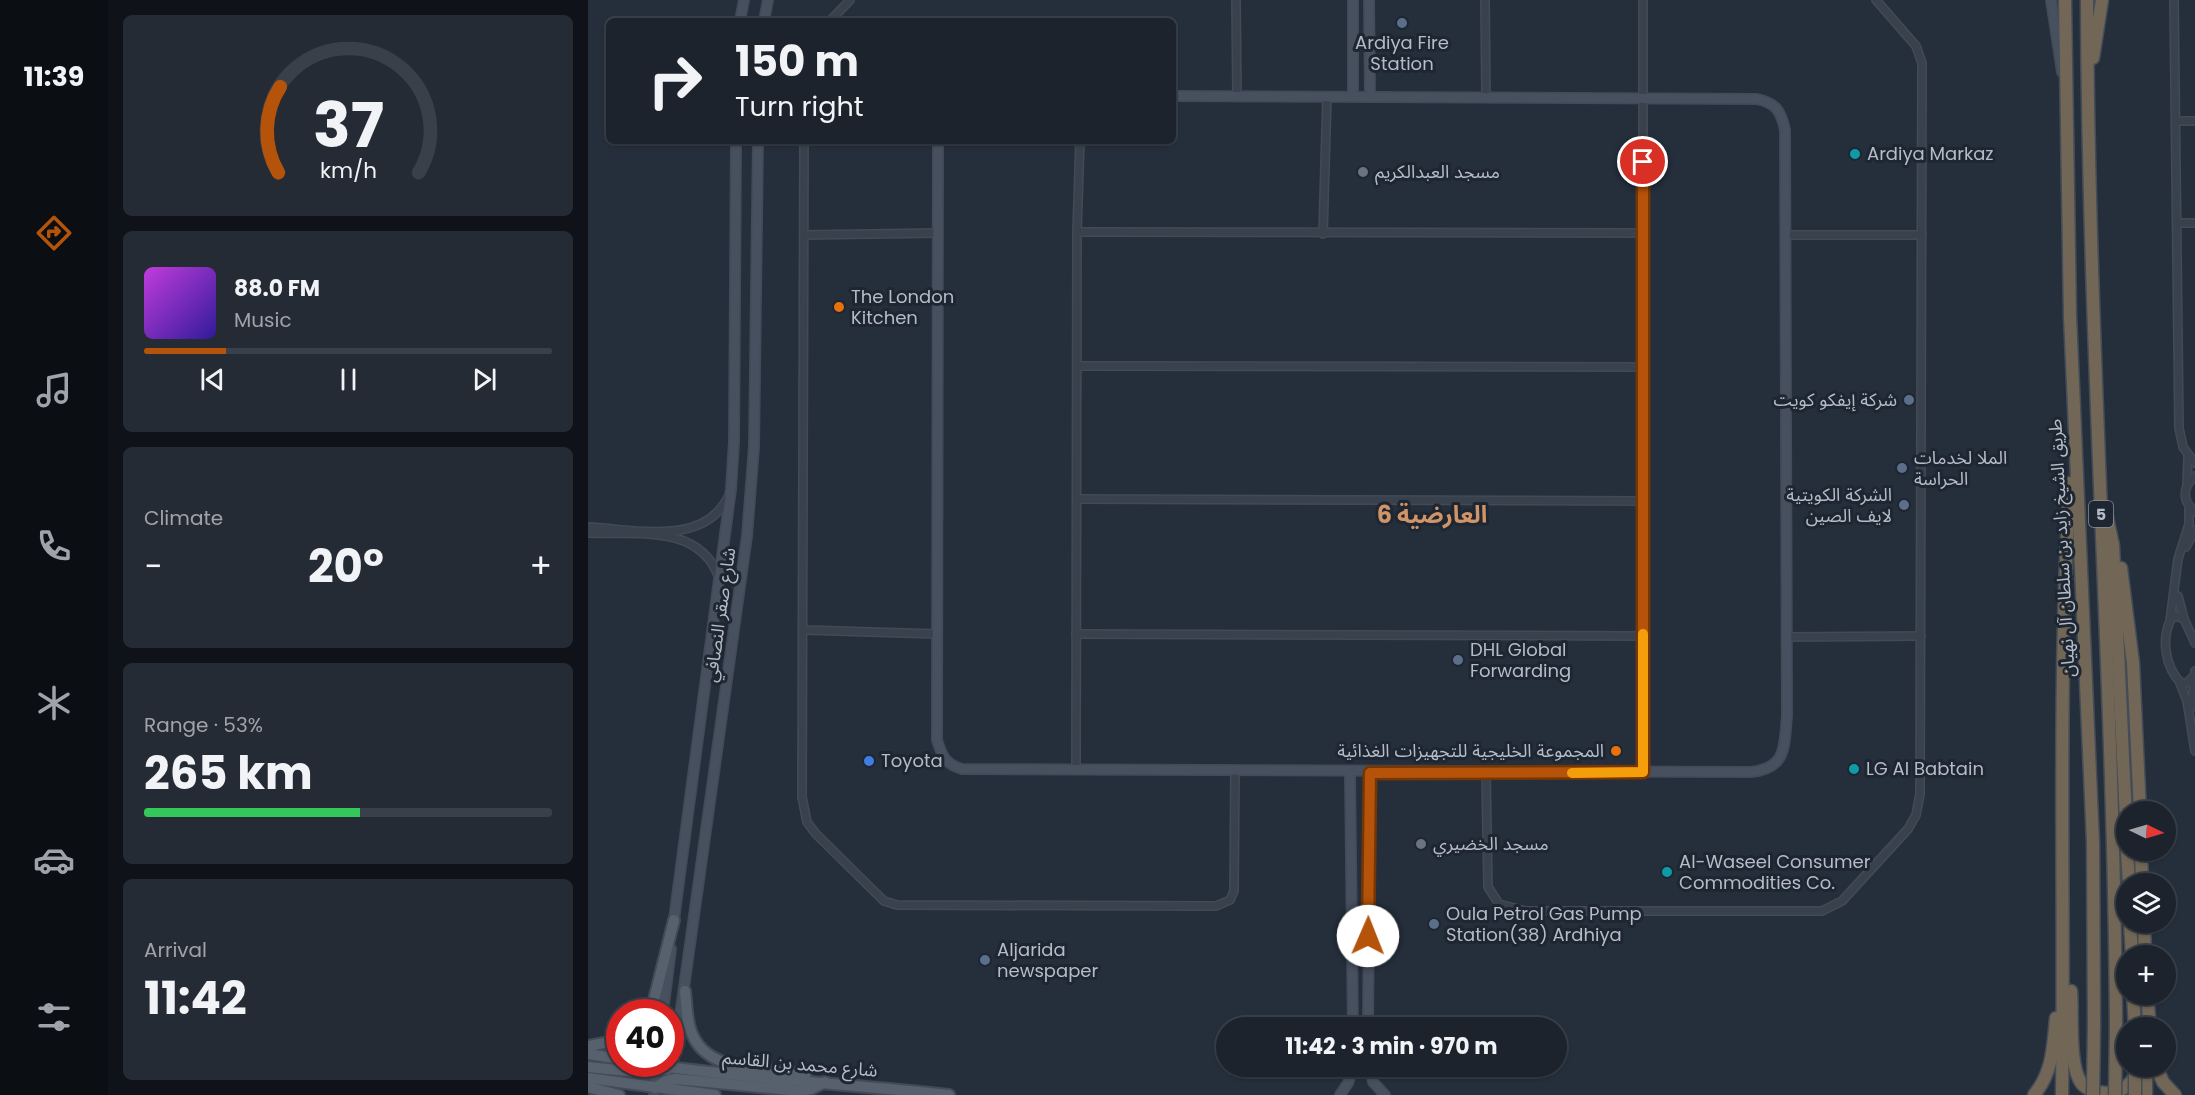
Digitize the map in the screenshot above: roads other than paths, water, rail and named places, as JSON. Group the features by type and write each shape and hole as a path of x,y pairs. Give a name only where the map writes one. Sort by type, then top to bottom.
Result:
{"highway":[{"name":"طريق الشيخ زايد بن سلطان آل نهيان","path":"2065,0 2074,428 2093,843 2093,1095"},
{"name":"طريق الشيخ زايد بن سلطان آل نهيان","path":"2087,0 2088,92 2113,834 2115,1095"},
{"path":"2088,92 2102,0"},
{"path":"2062,1095 2064,942 2062,647 2074,428"},
{"path":"2101,499 2118,551 2132,654 2139,801"},
{"path":"2112,535 2125,801"},
{"path":"2064,942 2075,1061 2082,1085 2091,1090 2108,1093 2118,1091 2128,1085 2133,1077"},
{"path":"2034,1095 2042,1085 2051,1063 2064,942"},
{"path":"2134,1077 2134,1095"},
{"path":"2146,1077 2146,1095"},
{"path":"2161,1077 2175,1095"}],"main road":[{"path":"654,999 674,920"},
{"path":"685,991 693,1037 712,1058 729,1064 809,1075 826,1082"},
{"path":"588,1046 606,1043"},
{"path":"588,1054 606,1057"},
{"path":"588,1067 606,1067"},
{"name":"شارع محمد بن القاسم","path":"684,1068 750,1077 826,1082 949,1095"},
{"path":"588,1078 654,1091 670,1088 800,1091 816,1088 826,1082"},
{"path":"588,1087 619,1095"},
{"path":"670,1088 714,1095"}],"street":[{"path":"741,18 744,0"},
{"path":"765,18 768,0"},
{"path":"833,18 850,0"},
{"path":"1236,0 1237,96"},
{"path":"1353,0 1353,95"},
{"path":"1369,0 1370,95"},
{"path":"1485,0 1486,96"},
{"path":"1643,0 1643,772"},
{"path":"1486,773 1488,887 1499,904 1512,910 1720,912 1830,910 1842,901 1903,835 1916,815 1920,794 1922,63 1916,46 1876,0"},
{"path":"2051,0 2056,42 2065,82"},
{"path":"2175,0 2179,428 2188,457 2185,496 2192,509 2176,568 2166,649 2169,663 2187,701 2195,752"},
{"path":"938,144 937,740 942,757 949,765 962,769 1486,773 1751,772 1766,770 1776,765 1782,755 1786,725 1786,235 1785,130 1781,112 1776,106 1769,101 1757,99 1643,97 1176,96"},
{"path":"1323,234 1327,96"},
{"path":"2177,121 2195,121"},
{"name":"شارع صقر النصافي","path":"665,999 732,489 735,430 735,144"},
{"name":"شارع صقر النصافي","path":"684,999 748,526 754,447 758,144"},
{"path":"804,144 802,797 807,822 857,877 884,901 897,905 1216,906 1230,900 1234,891 1235,771"},
{"path":"1076,770 1077,232 1080,144"},
{"path":"2177,223 2195,223"},
{"path":"1077,232 1643,233"},
{"path":"804,236 938,233"},
{"path":"1786,235 1922,234"},
{"path":"1078,366 1643,367"},
{"path":"2188,457 2195,463"},
{"path":"2187,485 2195,476"},
{"path":"588,527 680,531 698,527 718,514 732,489"},
{"path":"1078,499 1643,501"},
{"path":"2195,530 2184,553 2178,579 2178,601 2195,644"},
{"path":"588,533 667,536 690,541 711,561 721,584"},
{"path":"2169,622 2176,616 2184,619"},
{"path":"804,630 937,634"},
{"path":"1076,634 1643,636"},
{"path":"1786,637 1921,636"},
{"path":"2179,681 2187,683 2194,674"},
{"path":"2194,674 2191,700 2195,728"},
{"path":"1350,773 1353,1017"},
{"path":"1368,1017 1370,773"},
{"path":"1340,1095 1350,1077"},
{"path":"1372,1077 1373,1082 1384,1095"}],"place":[{"name":"Ardiya Fire Station","path":"1402,23"},
{"name":"Ardiya Markaz","path":"1855,154"},
{"name":"مسجد العبدالكريم","path":"1363,172"},
{"name":"The London Kitchen","path":"839,307"},
{"name":"شركة إيفكو كويت","path":"1909,400"},
{"name":"الملا لخدمات الحراسة","path":"1902,468"},
{"name":"الشركة الكويتية لايف الصين","path":"1904,505"},
{"name":"DHL Global Forwarding","path":"1458,660"},
{"name":"المجموعة الخليجية للتجهيزات الغذائية","path":"1616,751"},
{"name":"Toyota","path":"869,761"},
{"name":"LG Al Babtain","path":"1854,769"},
{"name":"مسجد الخضيري","path":"1421,844"},
{"name":"Al-Waseel Consumer Commodities Co.","path":"1667,872"},
{"name":"Oula Petrol Gas Pump Station(38) Ardhiya","path":"1434,924"},
{"name":"Aljarida newspaper","path":"985,960"}],"district":[{"name":"العارضية 6","path":"1432,515"}]}
